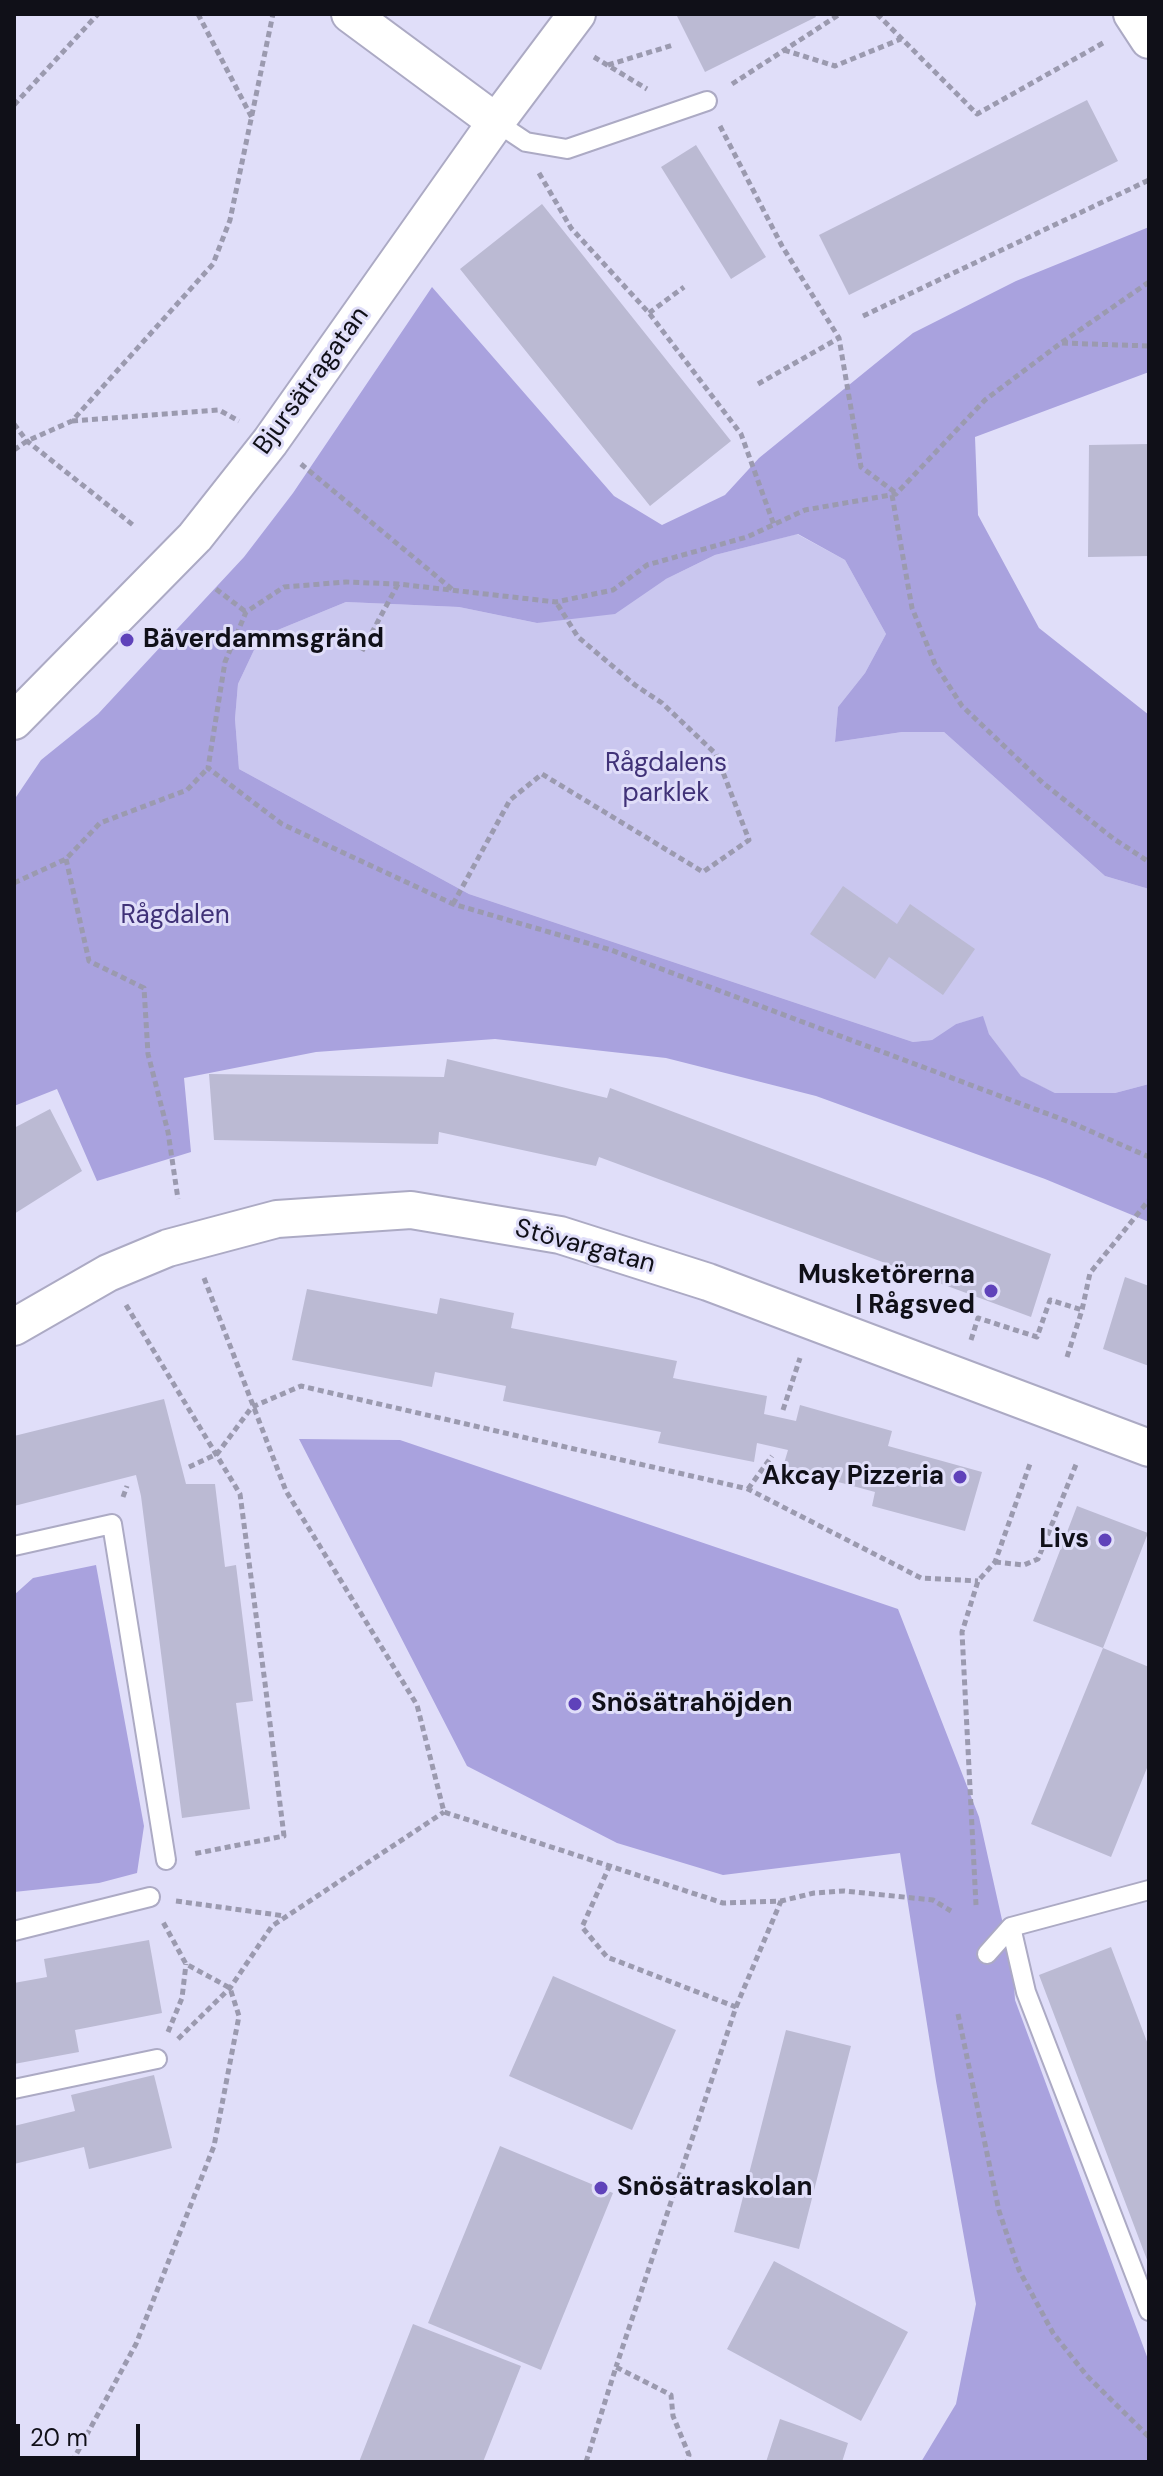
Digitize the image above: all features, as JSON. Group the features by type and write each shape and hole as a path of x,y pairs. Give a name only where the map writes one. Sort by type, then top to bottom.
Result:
{"street":[{"path":"350,14 511,132"},
{"name":"Bjursätragatan","path":"14,721 195,537 511,132 577,14"},
{"name":"Stövargatan","path":"14,1327 108,1273 168,1248 277,1219 411,1210 560,1235 708,1282 1149,1448"}],"lane":[{"path":"511,132 567,149 707,101"},
{"path":"14,1546 112,1524 166,1860"},
{"path":"987,1954 1011,1927 1149,1890"},
{"path":"14,1931 150,1897"},
{"path":"1011,1927 1026,1992 1149,2311"},
{"path":"14,2089 157,2059"}],"path":[{"path":"14,105 98,14"},
{"path":"198,14 252,119"},
{"path":"72,421 213,264 230,220 273,14"},
{"path":"840,14 707,101 782,246 839,338 861,467 894,494 912,608 935,664 962,706 1043,783 1114,839 1149,862"},
{"path":"877,14 977,114 1139,25"},
{"path":"783,50 835,66 901,39"},
{"path":"607,65 673,45"},
{"path":"590,54 680,110"},
{"path":"511,132 571,228 649,313 741,434 774,525"},
{"path":"863,316 1149,180"},
{"path":"14,883 66,859 100,823 187,790 208,768 225,662 246,612 284,587 346,582 398,584 556,602 613,590 647,565 747,537 805,510 894,494 985,400 1149,282"},
{"path":"649,313 684,287"},
{"path":"758,384 839,338"},
{"path":"1061,343 1149,346"},
{"path":"14,450 72,421 219,410 240,421"},
{"path":"14,424 27,441 133,525"},
{"path":"300,463 454,591"},
{"path":"362,651 398,584"},
{"path":"216,589 246,612"},
{"path":"453,904 510,800 542,774 703,872 749,840 716,754 662,703 635,685 578,637 556,602"},
{"path":"208,768 282,824 453,904 611,950 1072,1123 1149,1157"},
{"path":"66,859 89,961 144,988 148,1054 168,1132 178,1199"},
{"path":"1067,1357 1090,1273 1149,1200"},
{"path":"201,1270 286,1491 417,1705 444,1812"},
{"path":"970,1344 978,1318 1037,1337 1050,1300 1082,1310"},
{"path":"123,1301 240,1494 284,1836 166,1860"},
{"path":"783,1410 803,1351"},
{"path":"189,1467 217,1454 252,1407 301,1386 748,1489 921,1578 978,1581"},
{"path":"748,1489 772,1456"},
{"path":"995,1562 1024,1565 1038,1559 1078,1457"},
{"path":"976,1905 962,1632 978,1581 995,1562 1031,1461"},
{"path":"444,1812 723,1903 781,1901 814,1893 844,1891 933,1900 951,1911"},
{"path":"157,2059 230,1988 272,1926 444,1812"},
{"path":"610,1865 582,1927 607,1957 736,2007"},
{"path":"150,1897 286,1916"},
{"path":"72,2462 136,2344 214,2146 239,2016 230,1988 186,1964 150,1897"},
{"path":"586,2462 736,2007 781,1901"},
{"path":"157,2059 182,1998 186,1964"},
{"path":"958,2014 999,2211 1019,2270 1053,2333 1087,2376 1149,2437"},
{"path":"616,2367 671,2395 673,2416 689,2455 687,2462"}],"green space":[{"name":"Rågdalen","path":"1149,227 1149,372 975,437 978,515 1039,628 1149,715 1149,889 1105,876 944,732 902,732 835,742 838,707 865,673 886,634 845,560 798,534 715,555 666,579 615,614 537,623 459,607 346,602 268,634 255,648 238,684 235,719 239,769 469,894 913,1042 932,1040 956,1024 983,1016 989,1034 1021,1076 1055,1093 1115,1093 1149,1084 1149,1222 1045,1179 816,1096 666,1058 495,1039 316,1052 184,1078 191,1152 97,1181 57,1089 14,1106 14,800 41,760 98,714 244,557 293,493 432,287 614,496 662,525 725,495 759,458 913,333 1016,281"},
{"name":"Rågdalens parklek","path":"797,534 845,560 886,634 865,673 838,707 835,742 902,732 944,732 1105,876 1149,889 1149,1084 1115,1093 1055,1093 1021,1077 989,1034 982,1017 956,1024 932,1040 913,1042 469,894 239,769 235,719 238,684 255,648 268,634 346,602 459,607 537,623 666,579 715,555"},
{"path":"299,1439 400,1440 898,1609 979,1817 1013,1969 1015,2000 1149,2362 1149,2462 921,2462 956,2404 976,2304 900,1853 723,1875 617,1843 467,1766"},
{"path":"96,1565 144,1826 137,1873 99,1883 14,1892 14,1595 33,1578"}],"building":[{"path":"676,14 814,14 816,17 705,72"},
{"path":"1087,100 1118,161 849,295 819,235"},
{"path":"696,145 766,257 731,279 661,167"},
{"path":"542,204 731,441 650,506 460,269"},
{"path":"1149,444 1149,556 1088,557 1089,445"},
{"path":"843,886 897,924 910,904 975,949 943,995 889,957 875,979 810,934"},
{"path":"447,1059 607,1098 610,1088 1051,1254 1031,1317 599,1157 596,1166 439,1132 438,1144 214,1140 209,1074 444,1077"},
{"path":"50,1109 82,1171 14,1214 14,1128"},
{"path":"1125,1277 1149,1286 1149,1366 1103,1349"},
{"path":"307,1289 437,1314 440,1298 514,1313 511,1328 677,1361 673,1378 767,1396 764,1414 796,1421 800,1405 892,1431 888,1446 982,1472 965,1531 872,1506 875,1492 783,1467 788,1450 757,1443 754,1462 658,1443 661,1432 503,1401 506,1386 435,1372 432,1387 292,1360"},
{"path":"164,1399 186,1484 215,1484 225,1567 236,1565 253,1701 236,1703 250,1809 182,1818 136,1475 14,1506 14,1436"},
{"path":"1077,1506 1148,1533 1103,1648 1033,1621"},
{"path":"1103,1648 1149,1667 1149,1763 1111,1857 1031,1824"},
{"path":"149,1940 162,2013 75,2030 79,2052 14,2064 14,1983 47,1977 44,1959"},
{"path":"1111,1947 1149,2047 1149,2265 1039,1975"},
{"path":"553,1976 676,2030 632,2130 509,2076"},
{"name":"Snösätraskolan","path":"786,2030 851,2046 799,2249 734,2232"},
{"path":"154,2075 172,2148 89,2169 84,2147 14,2164 14,2126 75,2111 71,2095"},
{"path":"500,2146 613,2193 541,2370 428,2323"},
{"path":"774,2261 908,2332 861,2421 727,2349"},
{"path":"413,2324 521,2366 483,2462 359,2462"},
{"path":"780,2419 848,2443 842,2462 766,2462"}],"place":[{"name":"Bäverdammsgränd","path":"127,640"},
{"name":"Musketörerna I Rågsved","path":"991,1291"},
{"name":"Akcay Pizzeria","path":"960,1477"},
{"name":"Livs","path":"1105,1540"},
{"name":"Snösätrahöjden","path":"575,1704"},
{"name":"Snösätraskolan","path":"601,2188"}]}
